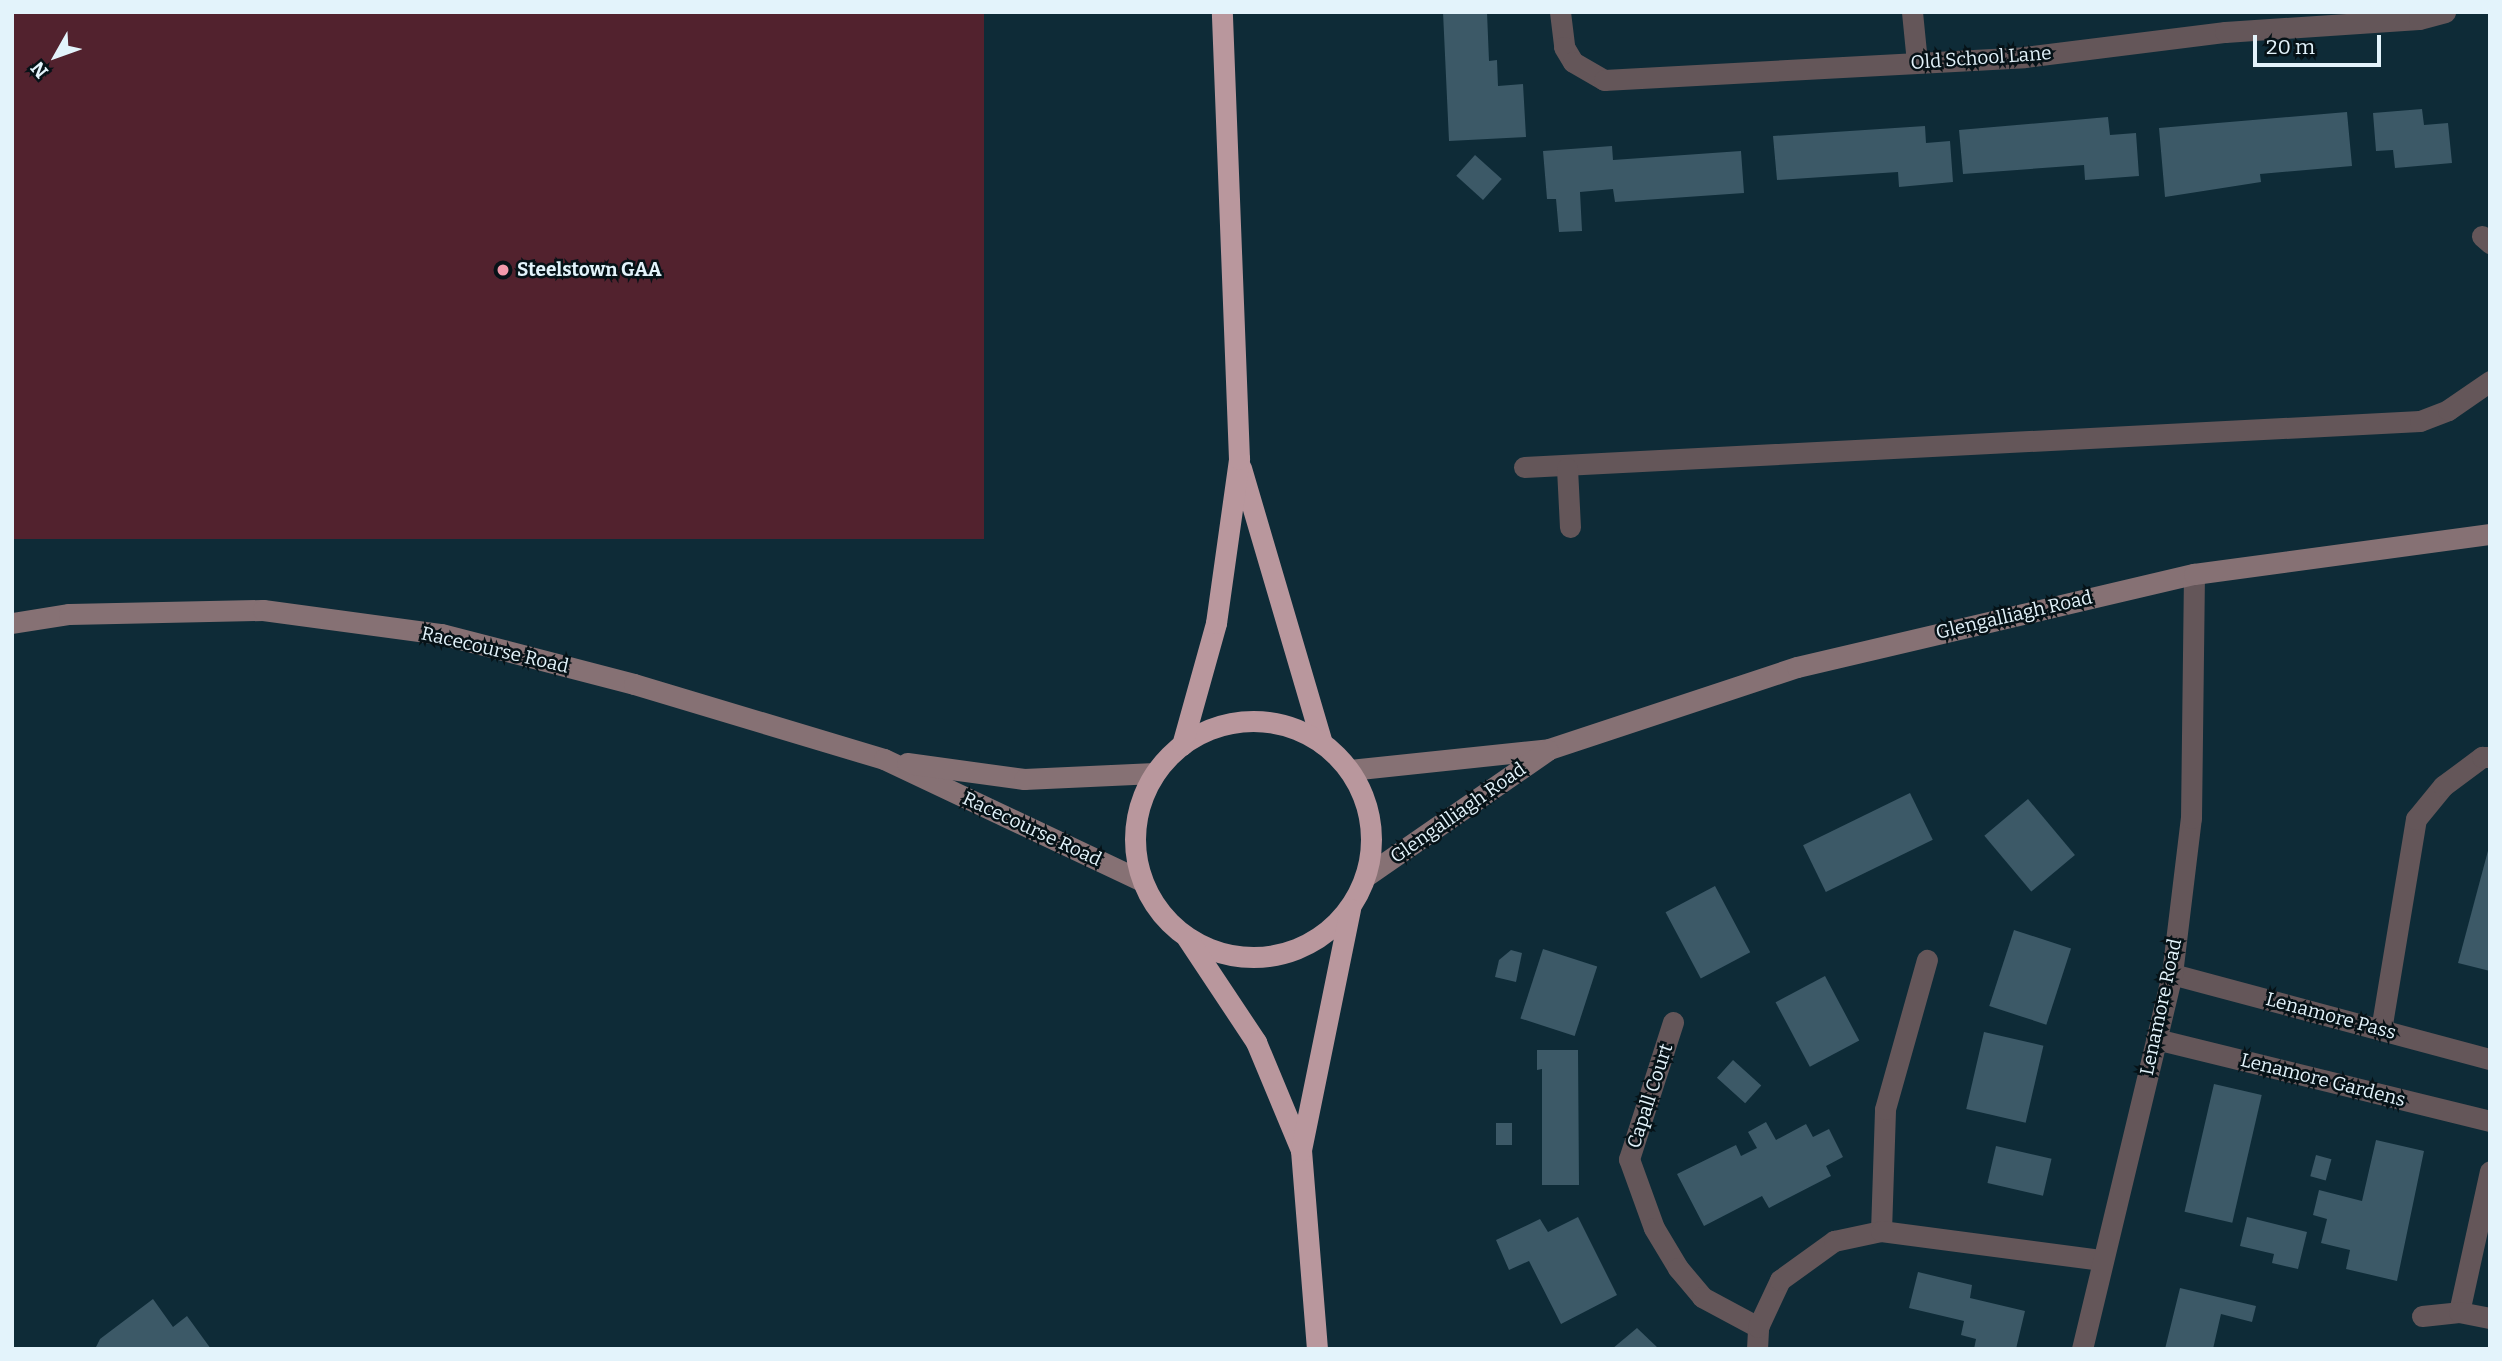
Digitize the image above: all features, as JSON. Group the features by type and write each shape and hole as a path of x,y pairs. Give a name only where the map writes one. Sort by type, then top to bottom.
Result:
{"highway":[{"path":"1182,745 1216,623 1239,459 1222,12"},
{"path":"1239,459 1322,743"},
{"path":"1300,1150 1256,1042 1187,938 1160,913 1142,881 1135,845 1139,808 1155,773 1182,745 1214,727 1251,721 1288,726 1322,743 1350,770 1366,803 1372,840 1366,876 1350,909 1300,1150 1317,1349"},
{"path":"1187,938 1220,953 1256,958 1280,954 1324,934 1350,909"}],"street":[{"name":"Old School Lane","path":"1560,12 1564,47 1573,62 1604,80 2024,57 2225,32 2419,19 2445,12"},
{"path":"1912,12 1917,62"},
{"path":"1524,467 1567,468 2420,421 2448,410 2490,381"},
{"path":"1567,468 1570,527"},
{"name":"Glengalliagh Road","path":"1350,770 1549,749 1797,667 2194,574 2490,534"},
{"name":"Lenamore Road","path":"2082,1349 2172,974 2191,818 2194,574"},
{"name":"Racecourse Road","path":"12,623 69,614 263,610 441,634 634,684 884,759 1024,779 1155,773"},
{"name":"Glengalliagh Road","path":"1366,876 1549,749"},
{"path":"2381,1030 2416,819 2443,786 2482,757 2490,757"},
{"name":"Racecourse Road","path":"884,759 1142,881"},
{"path":"1881,1231 1885,1109 1927,960"},
{"name":"Lenamore Pass","path":"2172,974 2490,1059"},
{"name":"Capall Court","path":"1673,1022 1629,1159 1654,1228 1678,1268 1702,1297 1757,1338 1780,1280 1834,1241 1881,1231 2102,1260"},
{"name":"Lenamore Gardens","path":"2156,1039 2490,1121"},
{"path":"2459,1312 2490,1171"},
{"path":"2422,1316 2459,1312 2490,1318"}],"shaded area":[{"name":"Steelstown GAA","path":"12,12 984,12 984,539 12,539"}],"building":[{"path":"1443,12 1487,12 1489,61 1497,60 1498,86 1523,84 1526,137 1449,141"},
{"path":"2422,109 2424,125 2448,123 2452,163 2395,168 2393,150 2376,151 2373,113"},
{"path":"2347,112 2352,166 2260,174 2261,182 2165,197 2159,128"},
{"path":"2108,117 2110,135 2136,133 2139,176 2085,180 2084,165 1963,174 1959,130"},
{"path":"1925,126 1926,143 1950,141 1953,182 1899,187 1898,172 1777,180 1773,136"},
{"path":"1612,146 1613,160 1741,151 1744,193 1615,202 1613,189 1580,192 1582,231 1559,232 1556,199 1547,199 1543,151"},
{"path":"1475,155 1502,179 1483,200 1456,176"},
{"path":"1910,793 1933,840 1826,892 1803,845"},
{"path":"2028,799 2075,855 2031,892 1984,836"},
{"path":"2490,847 2490,971 2458,963"},
{"path":"1715,886 1750,952 1701,979 1666,912"},
{"path":"2014,930 2071,949 2046,1025 1989,1006"},
{"path":"1543,949 1597,967 1575,1036 1520,1018"},
{"path":"1511,950 1522,953 1516,982 1495,977 1499,960"},
{"path":"1825,976 1859,1040 1810,1067 1776,1002"},
{"path":"1984,1032 2043,1046 2026,1123 1966,1109"},
{"path":"1537,1050 1578,1050 1579,1185 1542,1185 1542,1069 1537,1070"},
{"path":"1733,1060 1761,1085 1745,1103 1717,1078"},
{"path":"2214,1084 2262,1095 2232,1223 2185,1212"},
{"path":"1766,1122 1776,1140 1806,1124 1813,1137 1829,1129 1843,1157 1826,1166 1831,1176 1769,1208 1762,1196 1704,1226 1677,1174 1736,1145 1741,1156 1757,1148 1748,1132"},
{"path":"1496,1123 1512,1123 1512,1145 1496,1145"},
{"path":"2376,1140 2424,1151 2397,1281 2346,1269 2350,1250 2321,1243 2327,1219 2313,1215 2319,1190 2362,1201"},
{"path":"1996,1146 2052,1159 2043,1196 1987,1183"},
{"path":"2316,1155 2331,1159 2326,1180 2310,1176"},
{"path":"1578,1217 1617,1295 1561,1324 1529,1261 1509,1270 1496,1240 1540,1219 1548,1232"},
{"path":"2247,1217 2307,1232 2298,1269 2272,1263 2274,1254 2240,1246"},
{"path":"1918,1272 1972,1285 1970,1298 2025,1311 2016,1349 1974,1349 1976,1339 1961,1335 1964,1321 1909,1308"},
{"path":"2180,1288 2256,1306 2252,1322 2221,1314 2213,1349 2165,1349"},
{"path":"153,1299 173,1327 187,1316 211,1349 95,1349 100,1339"},
{"path":"1637,1328 1659,1349 1612,1349"}],"place":[{"name":"Steelstown GAA","path":"503,270"}]}
